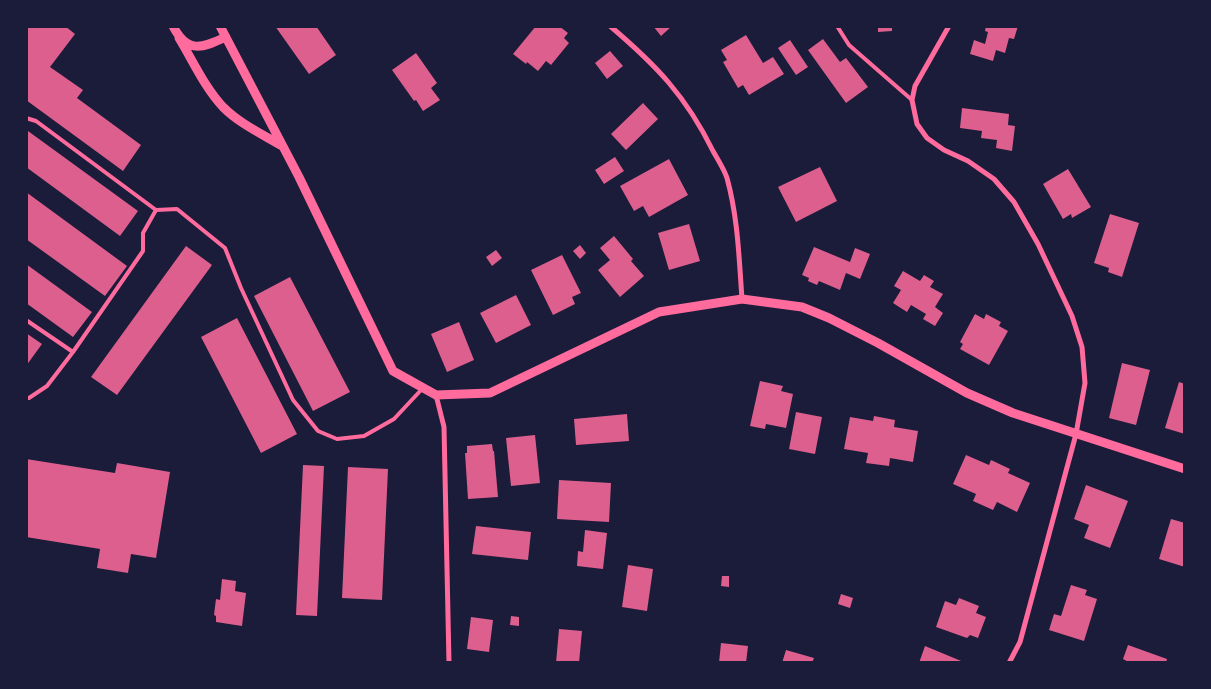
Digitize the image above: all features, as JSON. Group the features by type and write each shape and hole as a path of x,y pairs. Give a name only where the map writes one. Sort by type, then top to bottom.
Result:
{"street":[{"path":"173,26 214,97 234,117 283,148"},
{"path":"220,26 283,148 393,371 436,395 490,393 659,312 742,299 802,307 878,342 967,393 1013,412 1076,434 1185,469"},
{"path":"610,26 659,70 686,103 726,176 736,225 742,299"},
{"path":"949,26 916,86 912,100 917,124 927,138 944,150 968,161 994,180 1014,202 1038,244 1072,316 1082,347 1085,383 1076,434 1020,642 1009,663"},
{"path":"179,38 185,43 201,47 226,37"},
{"path":"436,395 444,427 449,663"}],"lane":[{"path":"837,26 849,45 912,100"},
{"path":"26,118 36,121 156,210 177,210 225,248 241,288 293,400 318,431 338,439 364,436 394,419 423,388"},
{"path":"26,398 47,386 143,251 143,233 156,210"},
{"path":"26,320 73,352"}],"building":[{"path":"26,26 65,26 75,34 50,67 83,90 77,98 141,145 123,171 26,100"},
{"path":"275,26 316,26 336,55 309,74"},
{"path":"536,26 559,26 568,33 564,38 569,43 551,65 546,61 538,71 513,54"},
{"path":"653,26 672,26 661,36"},
{"path":"878,26 892,26 892,31 878,32"},
{"path":"986,26 1018,26 1014,39 1009,38 1005,53 996,50 993,61 970,54 974,40 985,44 988,32 985,31"},
{"path":"746,35 763,63 773,57 784,74 749,95 743,85 738,88 723,62 727,60 721,50"},
{"path":"823,39 840,62 846,58 868,87 846,103 808,50"},
{"path":"790,40 808,67 796,75 778,48"},
{"path":"610,51 623,66 607,79 595,63"},
{"path":"416,53 437,83 431,88 440,100 423,111 392,70"},
{"path":"643,103 658,119 626,150 611,134"},
{"path":"962,108 1009,114 1008,125 1015,126 1012,151 996,148 997,140 981,138 982,131 960,128"},
{"path":"28,131 138,211 120,236 26,167 26,133"},
{"path":"615,157 624,171 604,184 595,170"},
{"path":"669,159 688,195 649,217 643,206 634,211 620,186"},
{"path":"820,167 837,201 796,222 778,187"},
{"path":"1068,169 1091,207 1072,218 1071,214 1063,219 1043,184"},
{"path":"26,192 127,266 105,296 26,239"},
{"path":"1110,214 1139,223 1122,277 1108,272 1109,268 1094,263"},
{"path":"689,224 700,261 669,270 658,233"},
{"path":"614,236 644,276 620,297 598,270 610,260 600,248"},
{"path":"580,245 586,253 580,259 573,251"},
{"path":"186,246 212,265 117,395 91,377"},
{"path":"814,247 850,262 855,248 870,254 860,279 846,273 840,290 819,281 817,285 808,281 809,278 802,275"},
{"path":"496,250 502,258 492,266 486,257"},
{"path":"562,255 581,293 572,297 575,304 553,315 531,270"},
{"path":"26,264 92,312 73,337 26,303"},
{"path":"903,271 920,281 924,275 934,281 930,287 943,294 935,307 943,313 935,326 923,319 926,314 911,305 907,312 893,303 901,290 894,286"},
{"path":"290,277 350,392 313,411 254,296"},
{"path":"516,295 531,325 496,343 480,313"},
{"path":"975,314 984,319 986,314 1001,322 999,326 1008,331 989,365 960,349 963,344 960,342"},
{"path":"237,318 297,434 261,453 201,337"},
{"path":"459,322 474,360 447,372 431,334"},
{"path":"26,333 42,344 26,366"},
{"path":"1122,363 1150,370 1136,425 1109,418"},
{"path":"760,381 783,386 781,391 793,394 786,428 766,424 765,429 750,426"},
{"path":"1179,382 1185,384 1185,434 1165,428"},
{"path":"796,412 822,417 815,454 789,449"},
{"path":"627,414 629,441 576,445 574,419"},
{"path":"874,416 895,420 894,427 918,431 913,462 890,458 889,466 866,463 868,453 844,449 850,417 873,421"},
{"path":"535,435 540,483 511,486 506,438"},
{"path":"492,444 498,497 468,499 465,453 467,453 467,446"},
{"path":"966,455 989,465 991,460 1010,469 1008,473 1030,483 1017,512 997,502 993,510 973,501 976,494 953,484"},
{"path":"26,459 115,473 117,463 170,472 156,558 131,554 128,573 97,568 100,549 26,537"},
{"path":"303,465 324,466 317,616 296,615"},
{"path":"348,467 388,469 382,600 342,598"},
{"path":"559,480 611,483 609,522 557,519"},
{"path":"1086,485 1128,501 1110,548 1084,538 1089,525 1074,519"},
{"path":"1171,519 1185,523 1185,567 1159,559"},
{"path":"476,526 531,532 528,560 472,554"},
{"path":"585,530 607,533 603,569 577,566 578,551 583,552"},
{"path":"628,565 653,569 647,611 622,607"},
{"path":"722,576 729,576 729,587 721,586"},
{"path":"222,579 236,581 235,591 246,593 242,626 216,622 216,616 214,615 216,599 220,600"},
{"path":"1071,585 1087,590 1085,595 1097,599 1084,641 1049,630 1054,614 1061,616"},
{"path":"841,594 853,598 850,608 838,604"},
{"path":"959,598 979,606 976,613 986,617 978,638 970,635 967,638 936,627 945,601 956,605"},
{"path":"511,616 519,617 519,626 510,625"},
{"path":"471,617 493,620 489,652 467,649"},
{"path":"559,629 582,631 579,663 556,663"},
{"path":"721,643 748,646 746,663 719,663"},
{"path":"1128,645 1167,659 1166,663 1130,663 1123,659"},
{"path":"925,646 966,663 919,663"},
{"path":"786,650 814,658 812,663 782,663"}]}
